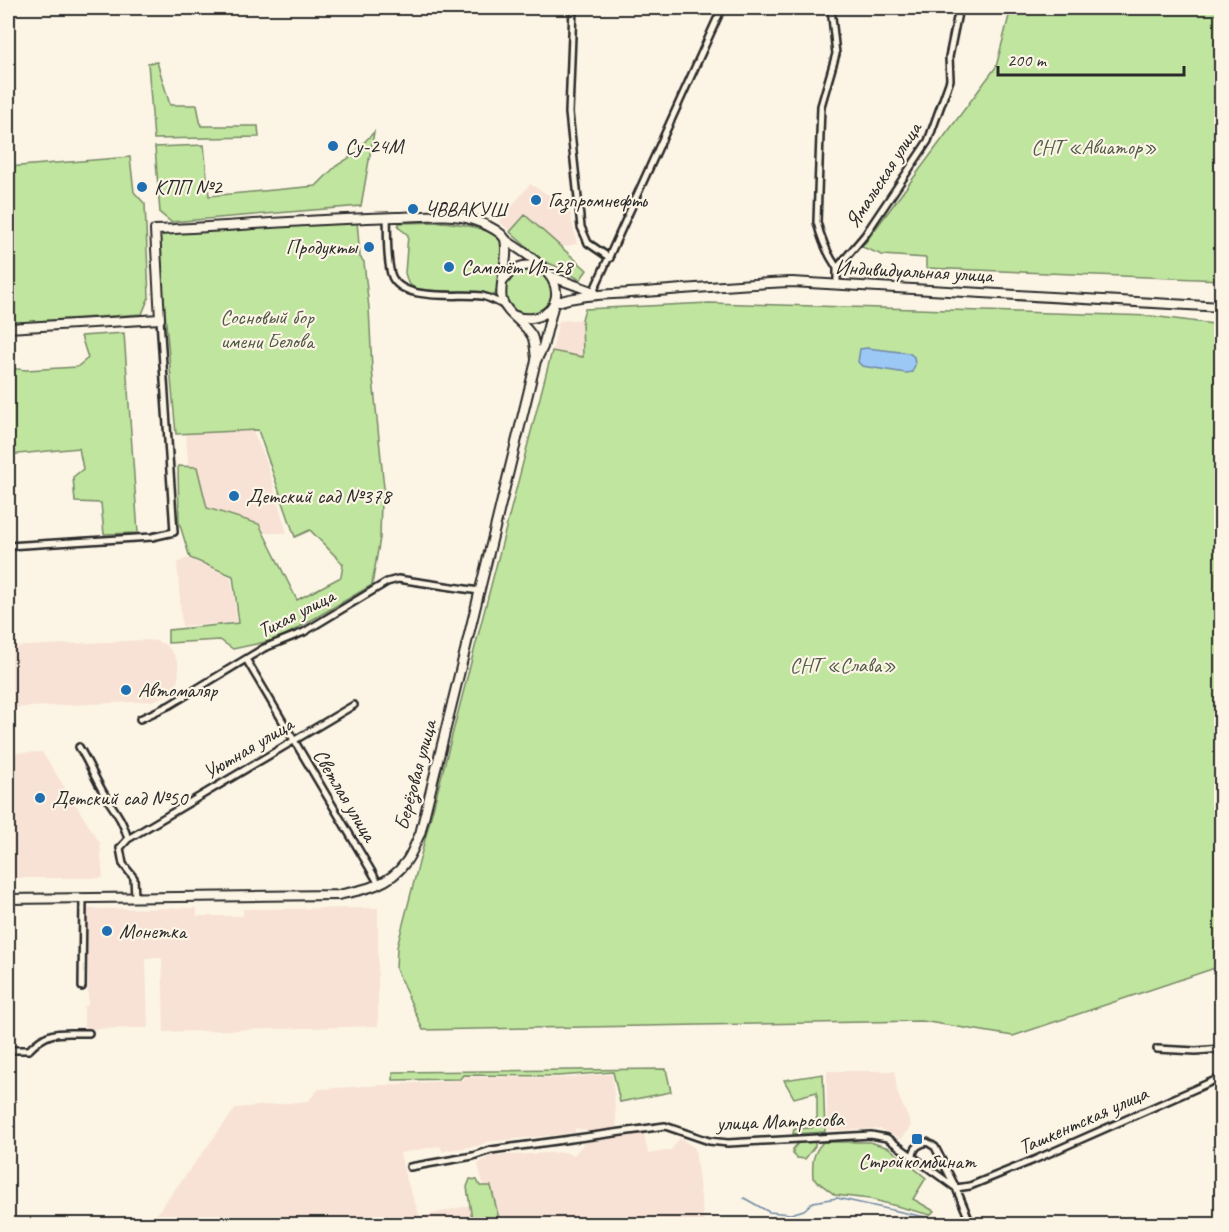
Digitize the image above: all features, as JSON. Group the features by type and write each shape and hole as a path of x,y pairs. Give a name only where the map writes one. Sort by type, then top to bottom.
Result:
{"main road":[{"path":"8,328 160,319 154,230 387,217 449,216 471,219 501,234 508,252 502,298 505,306 513,315 528,320 536,318 549,310 554,303 555,289 547,273 521,249 505,240"},
{"path":"504,280 514,269 521,266 529,265 547,273"},
{"name":"Индивидуальная улица","path":"547,273 593,292 604,294"},
{"name":"Индивидуальная улица","path":"554,303 589,294 792,282 1221,308"},
{"name":"Берёзовая улица","path":"8,899 338,895 379,884 394,875 406,863 420,834 536,361 543,347 554,303"},
{"name":"Берёзовая улица","path":"513,315 533,337 536,361"}],"street":[{"path":"573,8 569,113 582,234 588,243 610,258"},
{"path":"593,292 722,8"},
{"name":"Ямальская улица","path":"831,8 836,54 821,106 817,222 820,237 837,268 865,235 928,141 950,80 949,57 959,8"},
{"path":"387,217 388,256 392,276 398,284 415,292 485,297 505,306"},
{"path":"837,268 837,284"},
{"path":"8,546 152,537 174,532 160,319"},
{"name":"Тихая улица","path":"140,719 170,705 264,648 304,632 387,582 398,579 479,591"},
{"name":"Светлая улица","path":"246,659 379,884"},
{"name":"Уютная улица","path":"128,839 354,705"},
{"path":"79,747 105,796 123,821 128,839 120,848 123,864 134,878 135,897"},
{"path":"82,987 83,898"},
{"path":"8,961 10,972 8,976"},
{"path":"8,1050 29,1050 40,1038 48,1034 89,1033"},
{"path":"1157,1049 1196,1051 1221,1049"},
{"name":"Ташкентская улица","path":"956,1188 970,1186 1034,1160 1221,1077"},
{"name":"улица Матросова","path":"410,1167 473,1156 491,1150 665,1126 709,1141 728,1143 871,1135 886,1138 956,1188"},
{"path":"914,1156 914,1149 919,1144 927,1142 935,1147 971,1224"}],"shaded area":[{"path":"530,184 569,207 577,244 538,252 499,222"},
{"path":"582,319 583,358 552,351 559,321"},
{"name":"Детский сад №378","path":"253,431 266,460 287,533 193,533 186,434"},
{"path":"187,558 231,577 237,622 182,626 177,563"},
{"path":"145,640 166,645 178,662 177,683 172,691 163,697 153,701 8,708 8,647"},
{"name":"Детский сад №50","path":"42,752 100,843 103,878 8,878 8,753"},
{"path":"197,908 197,916 243,916 243,909 378,908 378,1026 164,1032 162,958 146,958 148,1028 84,1029 84,1006 88,1005 88,959 84,958 84,919 87,909"},
{"path":"827,1071 895,1071 897,1092 911,1125 902,1139 880,1129 827,1130"},
{"path":"612,1074 617,1129 593,1132 575,1128 575,1133 487,1142 478,1146 443,1152 440,1146 400,1153 420,1217 487,1201 478,1164 490,1156 566,1152 574,1155 585,1142 644,1133 648,1154 671,1150 680,1138 695,1148 704,1224 149,1224 236,1108 308,1101 319,1089 463,1080 464,1077 561,1078"}],"green space":[{"name":"СНТ «Авиатор»","path":"1011,8 1221,8 1221,280 926,268 926,258 882,255 862,247 996,67"},
{"path":"157,62 170,105 197,105 201,126 258,126 259,137 154,139 148,63"},
{"path":"374,132 361,206 171,222 160,213 155,147 204,145 209,196 316,186 336,166 349,158"},
{"path":"130,157 134,192 145,204 149,297 142,314 8,323 8,167"},
{"path":"525,215 587,270 580,280 541,260 510,232"},
{"name":"Сосновый бор имени Белова","path":"357,221 360,257 364,262 369,308 372,369 385,498 381,500 380,538 372,585 279,639 233,649 220,640 168,643 168,630 239,623 233,576 190,558 179,522 178,466 197,467 207,508 259,524 297,600 341,577 343,564 310,530 295,537 258,430 176,434 158,234"},
{"path":"444,222 479,228 496,236 501,242 505,255 495,295 478,292 418,290 408,283 405,273 408,235 398,227 399,223"},
{"path":"528,270 544,277 551,293 544,309 528,316 512,309 505,293 512,277"},
{"name":"СНТ «Слава»","path":"709,303 1152,316 1221,325 1221,966 1013,1036 922,1021 423,1030 396,969 397,947 552,351 583,357 582,319 585,309"},
{"path":"124,333 138,533 104,534 101,503 75,502 73,477 83,469 79,448 8,455 8,368 26,370 77,367 88,358 81,336"},
{"path":"666,1069 671,1092 620,1102 613,1072 558,1076 463,1075 460,1079 393,1080 393,1072"},
{"path":"823,1074 825,1132 793,1134 794,1129 812,1128 817,1117 817,1092 794,1098 784,1080"},
{"path":"815,1141 815,1146 805,1159 797,1158 793,1154 793,1149 799,1142"},
{"path":"823,1142 870,1142 889,1148 926,1178 913,1199 934,1211 930,1215 870,1199 835,1195 813,1178 814,1159"},
{"path":"470,1179 477,1180 480,1186 491,1186 499,1219 487,1222 484,1216 472,1219 467,1187"}],"water":[{"path":"860,349 909,353 914,357 915,365 912,372 862,366 858,362"}],"waterway":[{"path":"744,1198 769,1212 791,1214 804,1210 813,1202 837,1198 929,1218 933,1224"}],"place":[{"name":"Су-24М","path":"333,146"},
{"name":"КПП №2","path":"142,187"},
{"name":"Газпромнефть","path":"536,200"},
{"name":"ЧВВАКУШ","path":"413,209"},
{"name":"Продукты","path":"369,247"},
{"name":"Самолёт Ил-28","path":"449,267"},
{"name":"Детский сад №378","path":"234,496"},
{"name":"Автомаляр","path":"126,690"},
{"name":"Детский сад №50","path":"40,798"},
{"name":"Монетка","path":"107,931"},
{"name":"Стройкомбинат","path":"917,1139"}]}
